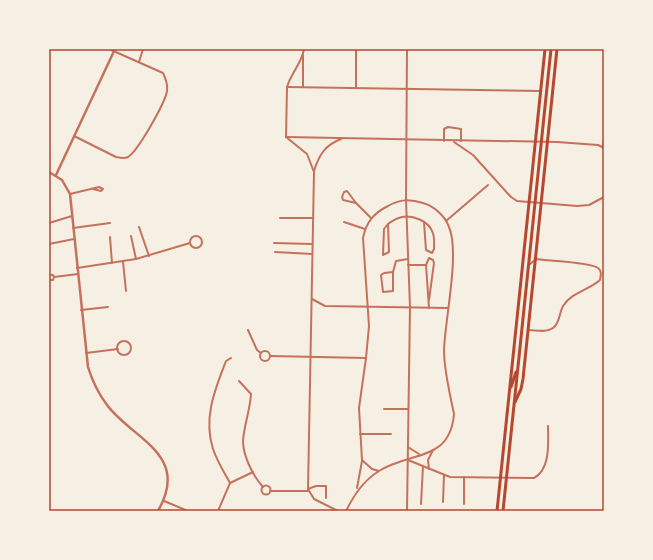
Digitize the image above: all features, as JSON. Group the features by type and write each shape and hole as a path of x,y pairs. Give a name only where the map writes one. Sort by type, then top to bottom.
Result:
{"main road":[{"path":"496,511 542,91 545,49"},
{"path":"503,511 551,49"},
{"path":"514,403 522,386 557,49"},
{"path":"509,394 518,366"}],"street":[{"path":"74,136 122,159 134,152 147,133 166,93 167,85 163,73 110,49"},
{"path":"139,62 143,49"},
{"path":"356,49 356,88"},
{"path":"407,49 406,217 410,308 407,511"},
{"path":"56,175 115,50"},
{"path":"303,88 304,51"},
{"path":"286,137 287,87 304,51"},
{"path":"287,87 542,91"},
{"path":"444,141 444,129 448,127 461,129 461,141"},
{"path":"286,137 548,142 596,145 603,148 604,137"},
{"path":"286,137 307,154 314,172"},
{"path":"338,511 314,499 308,490 314,172 318,158 323,150 332,142 342,138"},
{"path":"454,141 473,155 512,199 520,202 577,206 589,205 604,197"},
{"path":"49,172 56,175 67,187 70,194 86,353 93,382 107,405 150,444 164,464 167,484 164,501 158,511"},
{"path":"446,221 488,185"},
{"path":"70,194 93,189"},
{"path":"356,203 344,200 342,197 344,192 347,191 356,203 371,218"},
{"path":"346,511 357,489 362,460 359,408 366,358 368,307 363,246 365,229 371,218 395,202 406,200 430,206 446,221 452,234 453,256 445,356 454,414 453,423 446,440 441,446 379,471 357,489"},
{"path":"49,223 72,216"},
{"path":"388,224 389,252 383,255 384,229 388,224 398,218 406,217 424,222 430,228 434,235 434,249 432,253 426,250 424,222"},
{"path":"280,218 313,218"},
{"path":"344,222 365,229"},
{"path":"73,228 110,223"},
{"path":"139,227 149,256"},
{"path":"131,236 136,259"},
{"path":"194,236 199,236 202,240 202,245 198,248 193,247 190,244 191,239 194,236"},
{"path":"110,237 112,264"},
{"path":"49,244 74,239"},
{"path":"274,243 312,244"},
{"path":"77,268 123,262 190,244"},
{"path":"275,252 312,254"},
{"path":"393,272 382,273 383,292 393,291 393,272 396,261 408,259"},
{"path":"528,330 546,331 553,328 557,323 562,308 568,300 580,291 597,283 600,280 601,274 599,269 592,265 536,259 529,265"},
{"path":"429,300 433,260 427,260 426,265 429,308"},
{"path":"123,262 126,291"},
{"path":"408,265 426,265"},
{"path":"49,280 78,274"},
{"path":"49,275 53,275 54,278"},
{"path":"312,299 323,306 448,308"},
{"path":"81,310 108,307"},
{"path":"248,330 257,350 261,353"},
{"path":"122,342 129,343 131,352 126,355 121,354 118,349 122,342"},
{"path":"86,353 118,349"},
{"path":"261,353 267,352 270,356 366,358"},
{"path":"261,353 260,358 263,361 268,360 270,356"},
{"path":"230,358 226,361 211,400 209,430 213,449 230,483"},
{"path":"239,381 250,394 248,417 243,443 253,472 263,486 262,490 264,494 269,494 270,491 308,490 316,486 326,486 326,498"},
{"path":"384,409 408,409"},
{"path":"407,460 444,475 464,477 506,477 527,480 534,478 542,472 544,468 548,446 548,426"},
{"path":"360,434 391,434"},
{"path":"407,447 420,455"},
{"path":"429,469 428,460 433,450"},
{"path":"362,460 372,469 379,471"},
{"path":"421,504 423,466"},
{"path":"218,511 230,483 253,472"},
{"path":"443,502 444,475"},
{"path":"464,477 464,504"},
{"path":"263,486 268,486 270,491"},
{"path":"164,501 188,511"}]}
